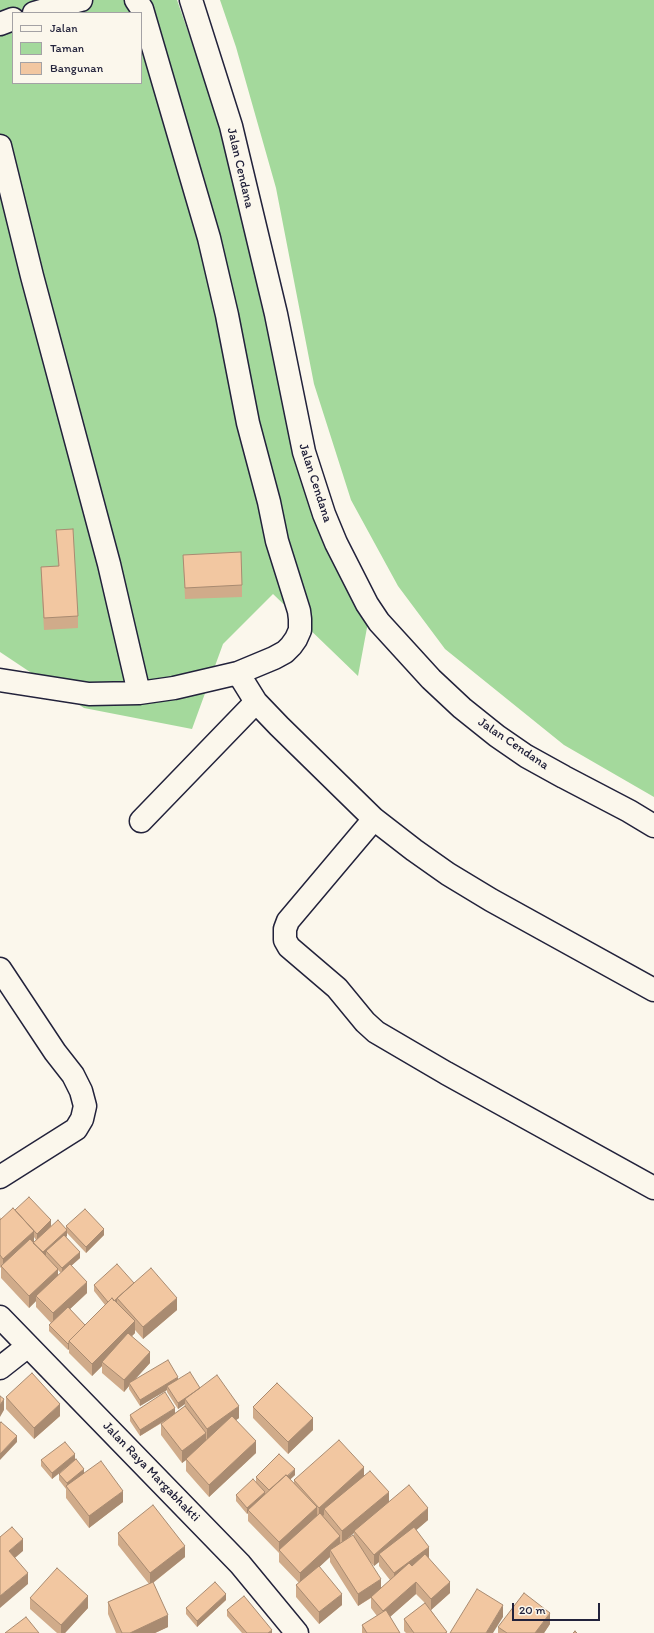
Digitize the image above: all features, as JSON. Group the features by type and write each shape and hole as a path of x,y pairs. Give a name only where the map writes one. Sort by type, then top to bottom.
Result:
{"street":[{"path":"38,12 81,0"},
{"path":"0,680 89,694 139,693 174,688 238,673 284,652 296,639 300,630 300,619 277,541 269,502 248,424 227,315 209,238 142,9 136,0"},
{"name":"Jalan Cendana","path":"191,0 231,126 276,314 304,452 324,514 336,543 367,604 379,622 431,679 462,708 497,736 526,756 630,811 654,826"},
{"path":"0,24 12,19"},
{"path":"0,146 32,276 109,564 139,693"},
{"path":"238,673 256,702 374,819 419,854 485,896 654,990"},
{"path":"141,821 256,702"},
{"path":"374,819 288,921 285,929 285,940 289,947 337,988 361,1017 376,1032 446,1073 654,1188"},
{"path":"0,969 55,1052 73,1074 81,1091 85,1106 82,1119 76,1129 0,1177"},
{"name":"Jalan Raya Margabhakti","path":"0,1317 240,1564 297,1633"},
{"path":"0,1368 28,1346"}],"green space":[{"path":"0,0 177,0 240,181 249,226 260,300 288,407 369,617 358,676 273,594 223,644 192,729 84,708 0,652"},
{"path":"220,0 654,0 654,797 564,745 445,649 398,586 351,500 314,384 276,188 236,47"}],"building":[{"path":"73,529 78,616 44,618 41,567 59,566 56,530"},
{"path":"241,552 242,585 185,588 183,555"},
{"path":"29,1197 51,1220 37,1234 15,1210"},
{"path":"13,1208 34,1231 3,1259 0,1255 0,1220"},
{"path":"85,1209 104,1229 86,1247 66,1226"},
{"path":"58,1220 67,1230 43,1252 33,1243"},
{"path":"64,1235 80,1252 62,1268 46,1251"},
{"path":"30,1239 58,1269 29,1296 1,1266"},
{"path":"70,1264 87,1282 53,1313 36,1296"},
{"path":"117,1264 134,1283 114,1301 112,1298 108,1302 94,1285"},
{"path":"151,1268 177,1298 143,1327 117,1298"},
{"path":"112,1298 135,1321 92,1364 69,1341"},
{"path":"68,1307 85,1325 69,1341 68,1344 49,1325"},
{"path":"128,1333 150,1352 124,1380 102,1362"},
{"path":"168,1360 178,1377 140,1400 129,1383"},
{"path":"190,1372 200,1388 178,1403 167,1386"},
{"path":"32,1373 60,1404 34,1428 6,1397"},
{"path":"217,1375 239,1406 207,1429 185,1399"},
{"path":"277,1383 313,1418 288,1442 253,1407"},
{"path":"165,1392 175,1408 140,1430 130,1415"},
{"path":"0,1396 4,1399 0,1405"},
{"path":"185,1406 206,1433 182,1451 161,1424"},
{"path":"232,1416 256,1441 209,1485 186,1459"},
{"path":"1,1422 17,1436 0,1454 0,1423"},
{"path":"339,1440 364,1467 319,1508 294,1480"},
{"path":"65,1442 75,1454 52,1473 41,1460"},
{"path":"279,1454 295,1469 269,1490 256,1477"},
{"path":"76,1459 84,1469 67,1483 59,1474"},
{"path":"101,1461 123,1491 89,1516 66,1486"},
{"path":"370,1471 389,1492 342,1531 324,1509"},
{"path":"286,1475 317,1507 279,1542 248,1510"},
{"path":"253,1479 265,1492 247,1508 236,1495"},
{"path":"409,1485 428,1508 374,1555 354,1531"},
{"path":"153,1505 185,1546 150,1573 118,1533"},
{"path":"320,1513 340,1536 300,1573 279,1550"},
{"path":"12,1527 23,1539 9,1551 28,1573 0,1596 0,1537"},
{"path":"414,1527 429,1547 394,1573 379,1554"},
{"path":"353,1535 381,1579 358,1594 330,1550"},
{"path":"425,1554 450,1582 431,1599 416,1582 383,1611 371,1597 409,1563 412,1566"},
{"path":"319,1566 342,1594 319,1612 296,1585"},
{"path":"57,1568 88,1596 61,1625 30,1598"},
{"path":"153,1582 168,1615 130,1633 122,1633 108,1602"},
{"path":"215,1582 226,1594 197,1621 186,1608"},
{"path":"477,1589 503,1605 486,1633 450,1633"},
{"path":"524,1593 550,1613 535,1633 507,1633 498,1627"},
{"path":"244,1596 272,1630 268,1633 247,1633 227,1610"},
{"path":"425,1603 447,1632 414,1633 404,1619"},
{"path":"386,1610 400,1633 367,1633 362,1625"},
{"path":"26,1617 39,1633 5,1633"}]}
